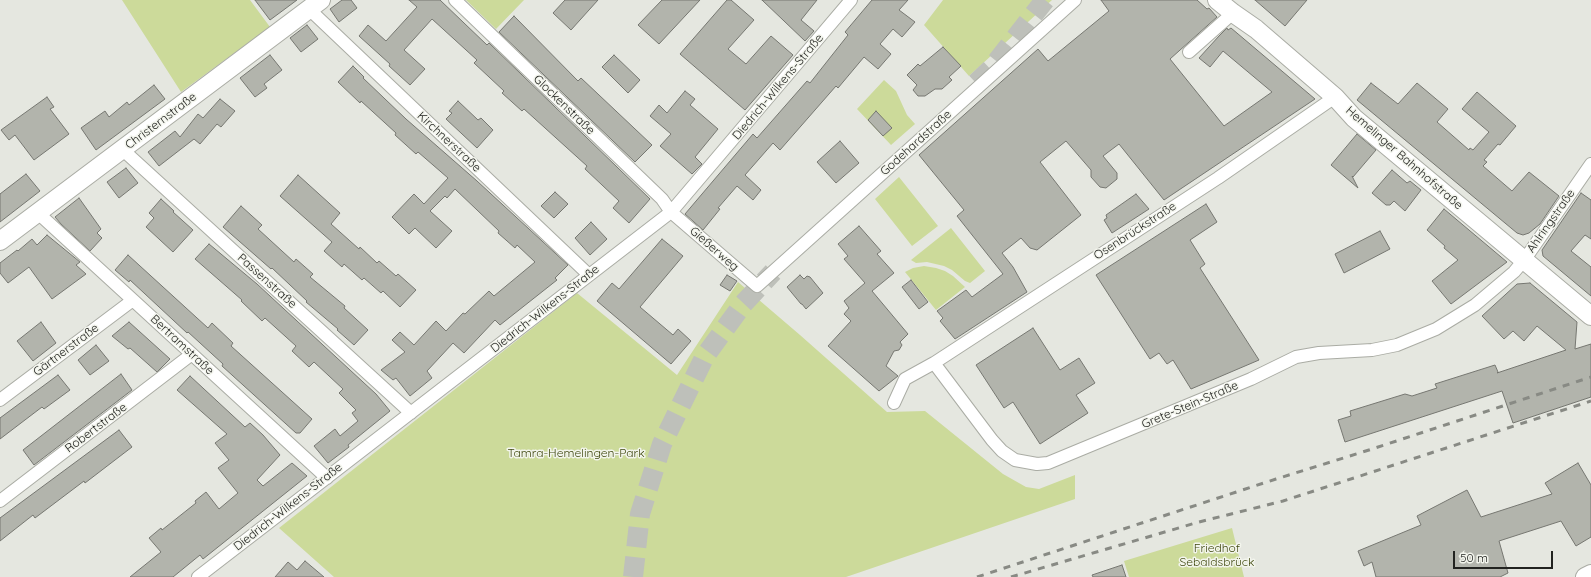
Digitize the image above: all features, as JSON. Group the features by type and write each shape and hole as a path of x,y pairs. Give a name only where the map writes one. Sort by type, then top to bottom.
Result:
{"street":[{"name":"Glockenstraße","path":"455,0 662,199 671,212"},
{"name":"Diedrich-Wilkens-Straße","path":"198,577 671,212 851,0"},
{"name":"Godehardstraße","path":"757,286 1075,0"},
{"name":"Hemelinger Bahnhofstraße","path":"1217,0 1233,14 1256,29 1335,97 1354,118 1591,316"},
{"name":"Christernstraße","path":"0,241 315,5"},
{"name":"Kirchnerstraße","path":"315,5 589,275"},
{"path":"1189,52 1233,14"},
{"name":"Osenbrückstraße","path":"934,363 1224,174 1335,97"},
{"name":"Passenstraße","path":"122,150 411,413"},
{"name":"Ahlringstraße","path":"1525,260 1591,164"},
{"name":"Gießerweg","path":"671,212 757,286"},
{"name":"Bertramstraße","path":"38,213 326,478"},
{"name":"Grete-Stein-Straße","path":"934,363 1002,451 1015,460 1037,464 1048,463 1251,379 1296,357 1319,353 1372,350 1397,345 1436,329 1475,305 1514,272 1525,260"},
{"name":"Gärtnerstraße","path":"0,400 133,300"},
{"name":"Robertstraße","path":"0,501 192,354"},
{"path":"894,403 905,379 934,363"},
{"path":"1585,577 1591,574"}],"green space":[{"path":"122,0 250,0 270,27 181,92"},
{"path":"466,0 524,0 496,29"},
{"path":"943,0 1052,0 969,76 924,25"},
{"path":"884,80 896,91 907,115 915,124 891,145 857,109"},
{"path":"899,177 938,226 912,246 875,199"},
{"path":"951,228 985,271 970,283 944,266 927,262 916,263 911,260"},
{"path":"924,266 945,271 965,287 936,310 905,272 913,268"},
{"name":"Tamra-Hemelingen-Park","path":"738,282 887,412 925,411 1003,474 1026,487 1039,489 1075,475 1075,499 846,577 334,577 279,528 577,293 677,375"},
{"name":"Friedhof Sebaldsbrück","path":"1232,528 1244,577 1129,577 1124,561"}],"building":[{"path":"255,0 297,0 270,20"},
{"path":"342,0 351,0 357,8 339,22 330,9"},
{"path":"409,0 440,0 487,45 489,43 650,199 629,223 613,208 619,201 585,169 587,166 524,109 522,111 502,93 504,91 474,63 477,60 432,19 404,50 425,69 410,85 389,66 390,64 359,36 368,25 386,41 417,7"},
{"path":"565,0 598,0 571,30 553,13"},
{"path":"662,0 700,0 659,44 638,25"},
{"path":"727,0 731,0 754,20 728,49 746,64 771,36 793,55 745,110 680,54"},
{"path":"762,0 817,0 801,20 814,31 805,41"},
{"path":"872,0 908,0 899,10 915,22 902,37 893,29 880,44 891,54 878,69 864,57 838,88 836,86 780,150 773,143 745,175 761,190 753,200 737,186 718,208 720,209 703,230 685,214 753,134 757,138 807,81 810,83 848,35 845,32"},
{"path":"1101,0 1197,0 1207,9 1209,8 1217,17 1170,59 1224,126 1272,92 1223,51 1210,67 1199,58 1227,28 1228,30 1231,28 1315,99 1164,200 1119,144 1103,156 1117,173 1117,179 1106,188 1100,187 1091,177 1091,170 1066,141 1040,162 1081,215 1037,250 1030,248 1021,238 1002,253 1013,267 1027,292 955,339 940,321 943,318 937,311 966,290 972,297 1003,274 957,216 964,210 919,155 1038,49 1048,61 1109,11"},
{"path":"1255,0 1307,0 1285,26"},
{"path":"514,16 578,81 581,78 652,145 635,162 499,32"},
{"path":"307,25 318,39 301,52 290,38"},
{"path":"943,47 961,66 949,77 952,80 942,89 935,89 925,96 918,96 913,90 917,85 907,75 918,64 920,66"},
{"path":"270,55 282,70 264,84 267,88 255,97 240,78"},
{"path":"614,55 640,80 628,93 602,67"},
{"path":"353,66 364,77 363,78 406,119 477,181 568,265 555,278 557,280 500,325 495,320 464,353 453,343 427,371 432,378 410,396 396,378 393,380 381,370 405,352 392,340 400,332 414,345 436,321 446,331 463,313 465,314 489,291 494,296 535,262 517,245 515,248 498,233 499,231 455,189 447,198 445,196 430,211 452,231 436,248 415,228 409,234 392,217 414,194 424,204 448,178 418,152 416,154 395,135 396,133 361,101 360,103 338,82"},
{"path":"1371,83 1398,104 1417,83 1448,109 1437,122 1469,150 1470,148 1473,150 1489,132 1462,109 1477,92 1516,126 1500,145 1498,144 1484,160 1487,162 1483,166 1512,191 1529,172 1559,196 1540,224 1529,233 1523,235 1517,233 1357,100"},
{"path":"154,85 165,99 96,150 81,128 105,111 109,117 127,102 129,105"},
{"path":"685,91 695,99 690,105 718,129 695,157 702,164 692,174 660,146 671,134 650,116 659,105 667,113"},
{"path":"47,97 54,107 50,109 69,134 34,160 15,135 9,140 1,130"},
{"path":"220,99 235,111 221,127 217,124 200,144 194,139 159,166 148,152 175,131 180,137 198,114 203,118"},
{"path":"458,101 478,120 481,118 493,130 477,148 446,119 452,113 449,111"},
{"path":"876,111 892,128 883,136 868,120"},
{"path":"1357,134 1376,150 1353,177 1352,176 1358,188 1331,165"},
{"path":"840,141 859,163 836,183 817,162"},
{"path":"126,168 138,183 119,198 107,182"},
{"path":"1392,170 1407,183 1410,181 1421,190 1405,211 1394,201 1390,205 1386,205 1372,193"},
{"path":"26,174 40,191 0,222 0,194"},
{"path":"298,175 340,213 331,224 359,249 360,247 377,263 379,261 396,276 398,274 416,290 400,307 383,291 381,293 364,278 362,280 344,264 342,267 324,251 332,242 280,196"},
{"path":"555,192 568,204 554,218 541,206"},
{"path":"1581,193 1591,200 1591,239 1585,235 1571,251 1591,267 1591,296 1543,256 1542,250"},
{"path":"1136,194 1149,209 1112,233 1104,220 1107,218 1106,215"},
{"path":"79,198 101,229 97,233 102,238 90,251 55,217"},
{"path":"161,199 193,230 173,252 146,227 154,218 149,213"},
{"path":"1206,204 1217,222 1190,240 1205,264 1200,268 1259,360 1191,389 1173,360 1167,364 1159,353 1150,359 1096,275"},
{"path":"241,206 262,225 258,229 294,262 296,259 313,274 310,277 345,306 344,308 368,330 354,345 337,330 338,329 306,302 307,301 272,268 271,269 223,227"},
{"path":"1444,209 1507,262 1451,304 1432,281 1458,260 1427,230"},
{"path":"591,222 607,239 590,255 575,238"},
{"path":"859,226 881,251 877,254 894,273 872,291 908,334 900,342 902,345 899,350 894,351 886,366 898,376 879,391 828,346 851,321 844,314 849,308 844,301 865,283 844,259 848,256 838,244"},
{"path":"1380,231 1390,249 1344,273 1335,254"},
{"path":"47,235 80,262 76,265 86,274 52,299 29,267 8,283 0,273 0,263 32,239 37,245"},
{"path":"662,239 683,256 640,307 673,335 678,329 691,341 671,364 597,301 612,283 619,289"},
{"path":"209,244 257,284 376,394 390,411 348,445 349,447 328,463 314,446 335,429 340,436 358,421 352,413 356,410 339,393 343,389 314,362 309,367 292,351 296,346 265,318 262,321 241,301 242,300 195,259"},
{"path":"128,255 208,328 212,323 233,343 231,346 312,419 300,433 296,433 222,366 223,364 188,332 187,333 130,280 129,282 115,270"},
{"path":"727,275 737,281 730,291 720,285"},
{"path":"800,275 804,279 807,276 810,277 823,293 806,309 787,287"},
{"path":"911,280 928,302 919,309 902,287"},
{"path":"1530,283 1577,322 1575,349 1591,344 1591,397 1513,423 1502,391 1345,442 1338,420 1351,416 1350,411 1405,394 1412,396 1437,388 1435,384 1495,365 1498,372 1497,373 1566,350 1537,326 1524,341 1513,331 1504,339 1482,316 1517,284"},
{"path":"41,322 56,343 33,361 17,341"},
{"path":"129,322 170,359 157,372 130,348 128,349 112,336"},
{"path":"1033,328 1060,370 1079,358 1095,383 1076,395 1088,413 1040,444 1013,402 1004,408 976,365"},
{"path":"96,345 109,361 90,375 78,360"},
{"path":"121,374 132,390 34,465 23,450"},
{"path":"58,375 70,390 44,409 42,407 0,439 0,418"},
{"path":"190,376 245,427 250,423 263,435 280,455 257,480 263,486 292,463 307,476 203,559 200,555 173,577 130,577 161,552 149,538 161,528 162,530 196,503 195,501 206,492 219,509 238,493 218,468 229,460 215,443 227,434 177,390"},
{"path":"119,430 132,447 85,483 84,481 35,518 33,515 0,541 0,518"},
{"path":"1578,463 1591,485 1591,537 1576,546 1561,521 1499,541 1508,573 1500,577 1376,577 1372,562 1364,566 1358,551 1421,525 1417,516 1467,490 1481,517 1552,494 1545,483"},
{"path":"305,561 324,577 275,577 288,562 297,570"},
{"path":"1122,565 1126,577 1093,577 1092,575"}],"tunnel":[{"path":"976,83 991,69 1045,0"},
{"path":"633,577 640,514 662,444 705,356 743,304 773,272"}],"railway":[{"path":"977,577 1591,377"},
{"path":"1011,577 1199,522 1283,501 1591,401"}]}
